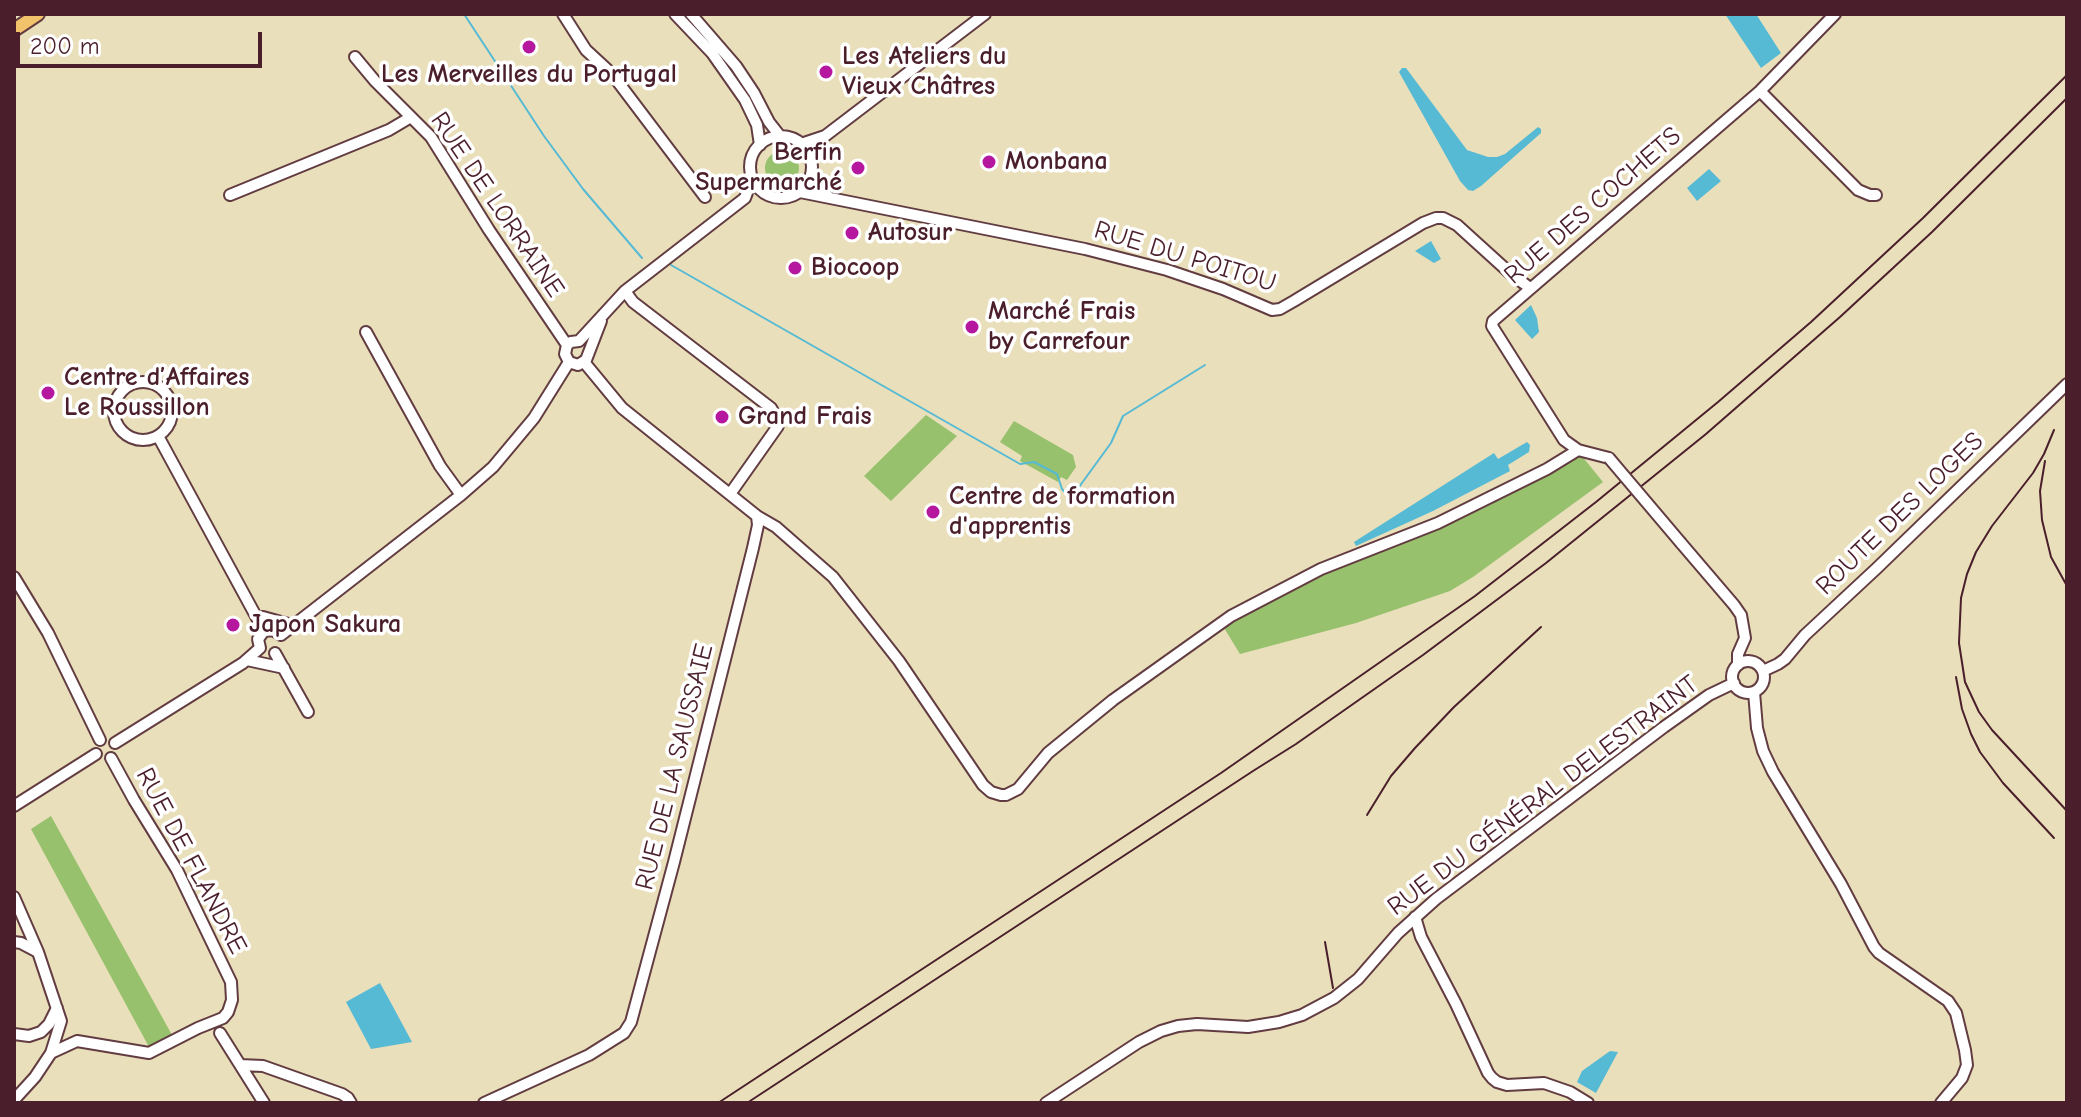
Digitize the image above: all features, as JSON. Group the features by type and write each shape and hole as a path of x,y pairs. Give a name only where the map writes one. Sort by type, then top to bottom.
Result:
{"main road":[{"path":"14,30 38,14"}],"street":[{"path":"563,14 586,50 612,74 705,197"},
{"path":"675,14 712,53 745,100 757,125 760,145"},
{"path":"691,14 736,66 780,136"},
{"path":"810,156 825,136 985,14"},
{"name":"RUE DES COCHETS","path":"1578,450 1564,440 1492,326 1493,321 1760,91 1835,14"},
{"name":"RUE DE LORRAINE","path":"355,57 431,137 567,345"},
{"path":"1760,91 1858,190 1876,195"},
{"path":"230,195 389,130 411,117"},
{"path":"780,136 795,139 801,144 810,156 811,174 800,192 783,198 766,194 758,188 752,179 750,167 760,145 780,136"},
{"path":"801,144 825,136"},
{"path":"811,174 829,197"},
{"path":"745,198 752,179"},
{"name":"RUE DU POITOU","path":"800,192 1110,255 1194,279 1272,310 1294,301 1423,223 1443,218 1457,225 1530,288"},
{"path":"579,341 625,291 745,198 766,194"},
{"path":"625,291 633,302 771,408 775,415 778,426 730,494"},
{"path":"589,351 584,343 571,342 565,354 569,362 578,365 584,362 588,356 604,313"},
{"path":"366,332 440,466 461,495"},
{"path":"281,635 479,481 508,452 534,418 569,362"},
{"path":"584,362 622,408 757,516 776,527 833,577 899,661 983,785 994,794 1006,795 1024,783 1052,749 1113,700 1231,616 1321,569 1438,523 1547,469 1578,450 1609,458 1734,605 1741,615 1745,638 1738,654 1738,665"},
{"path":"145,381 154,383 163,388 169,397 171,419 158,436 144,441 133,439 116,424 113,411 115,399 127,385 145,381"},
{"name":"ROUTE DES LOGES","path":"1763,671 1785,659 1805,635 2067,384"},
{"path":"158,436 264,631"},
{"name":"RUE DE LA SAUSSAIE","path":"484,1103 589,1055 619,1037 627,1028 674,862 753,548 757,516"},
{"path":"14,577 48,633 100,740"},
{"path":"257,618 292,625"},
{"path":"273,630 281,635 282,645 275,653 267,653 260,648 258,639 264,631 273,630"},
{"path":"115,743 247,660 260,648"},
{"path":"275,653 308,712"},
{"path":"247,660 284,668"},
{"path":"1748,661 1756,663 1763,671 1764,680 1754,692 1743,692 1734,683 1734,670 1738,665 1748,661"},
{"name":"RUE DU GÉNÉRAL DELESTRAINT","path":"1046,1103 1161,1031 1197,1024 1248,1027 1291,1019 1313,1009 1352,984 1415,917 1488,859 1664,727 1709,695 1734,683"},
{"path":"1754,692 1757,728 1763,751 1874,947 1948,1001 1956,1013 1967,1065 1962,1078 1941,1103"},
{"path":"107,738 115,743 116,753 111,758 101,759 96,754 95,746 100,740 107,738"},
{"path":"14,806 96,754"},
{"name":"RUE DE FLANDRE","path":"73,1038 149,1053 223,1018 233,994 231,982 168,852 111,758"},
{"path":"14,897 38,952 61,1021 73,1038 51,1053"},
{"path":"1415,917 1421,937 1492,1078 1507,1085 1544,1083 1570,1092 1588,1103"},
{"path":"14,942 38,952"},
{"path":"14,1034 29,1036 41,1032 57,1008"},
{"path":"14,1100 51,1053 61,1021"},
{"path":"220,1033 264,1103"},
{"path":"240,1065 263,1066 342,1094 351,1103"}],"green space":[{"path":"782,151 794,156 799,168 794,180 782,185 770,180 765,168 770,156"},
{"path":"926,415 957,436 891,501 864,476"},
{"path":"1014,421 1073,455 1076,467 1067,480 1061,477 1058,482 1020,461 1022,456 1000,442"},
{"path":"1577,450 1603,482 1450,591 1356,623 1240,654 1221,623 1299,578 1438,522"},
{"path":"51,816 172,1035 149,1047 31,829"}],"water":[{"path":"1725,14 1756,14 1781,53 1761,68"},
{"path":"1406,68 1467,150 1497,157 1538,127 1541,133 1481,186 1473,191 1468,190 1399,72"},
{"path":"1709,169 1721,181 1697,201 1687,188"},
{"path":"1431,241 1441,259 1434,263 1415,251"},
{"path":"1531,305 1539,332 1532,339 1515,320"},
{"path":"1527,442 1529,452 1508,465 1510,471 1356,546 1354,542 1494,453 1498,459"},
{"path":"380,983 412,1042 371,1049 346,1002"},
{"path":"1610,1051 1618,1052 1596,1093 1577,1082 1582,1071"}],"waterway":[{"path":"464,14 544,136 583,189 642,258"},
{"path":"671,265 1020,464 1034,462 1057,474 1068,496 1079,487 1111,443 1123,416 1205,365"}],"railway":[{"path":"718,1103 1221,773 1475,596 1596,502 1811,322 1923,218 2067,75"},
{"path":"747,1103 1296,744 1546,563 1706,434 1840,317 1932,232 2067,98"},
{"path":"2054,430 2033,473 1976,552 1961,598 1959,643 1965,682 1979,712 2067,811"},
{"path":"2045,461 2040,491 2042,520 2051,557 2067,586"},
{"path":"1367,815 1391,776 1415,748 1454,707 1541,627"},
{"path":"1956,677 1962,709 1980,752 2003,783 2054,838"},
{"path":"1325,942 1333,988"}],"place":[{"name":"Les Merveilles du Portugal","path":"529,47"},
{"name":"Les Ateliers du Vieux Châtres","path":"826,72"},
{"name":"Monbana","path":"989,162"},
{"name":"Berfin Supermarché","path":"858,168"},
{"name":"Autosur","path":"852,233"},
{"name":"Biocoop","path":"795,268"},
{"name":"Marché Frais by Carrefour","path":"972,327"},
{"name":"Centre d’Affaires Le Roussillon","path":"48,393"},
{"name":"Grand Frais","path":"722,417"},
{"name":"Centre de formation d'apprentis","path":"933,512"},
{"name":"Japon Sakura","path":"233,625"}]}
